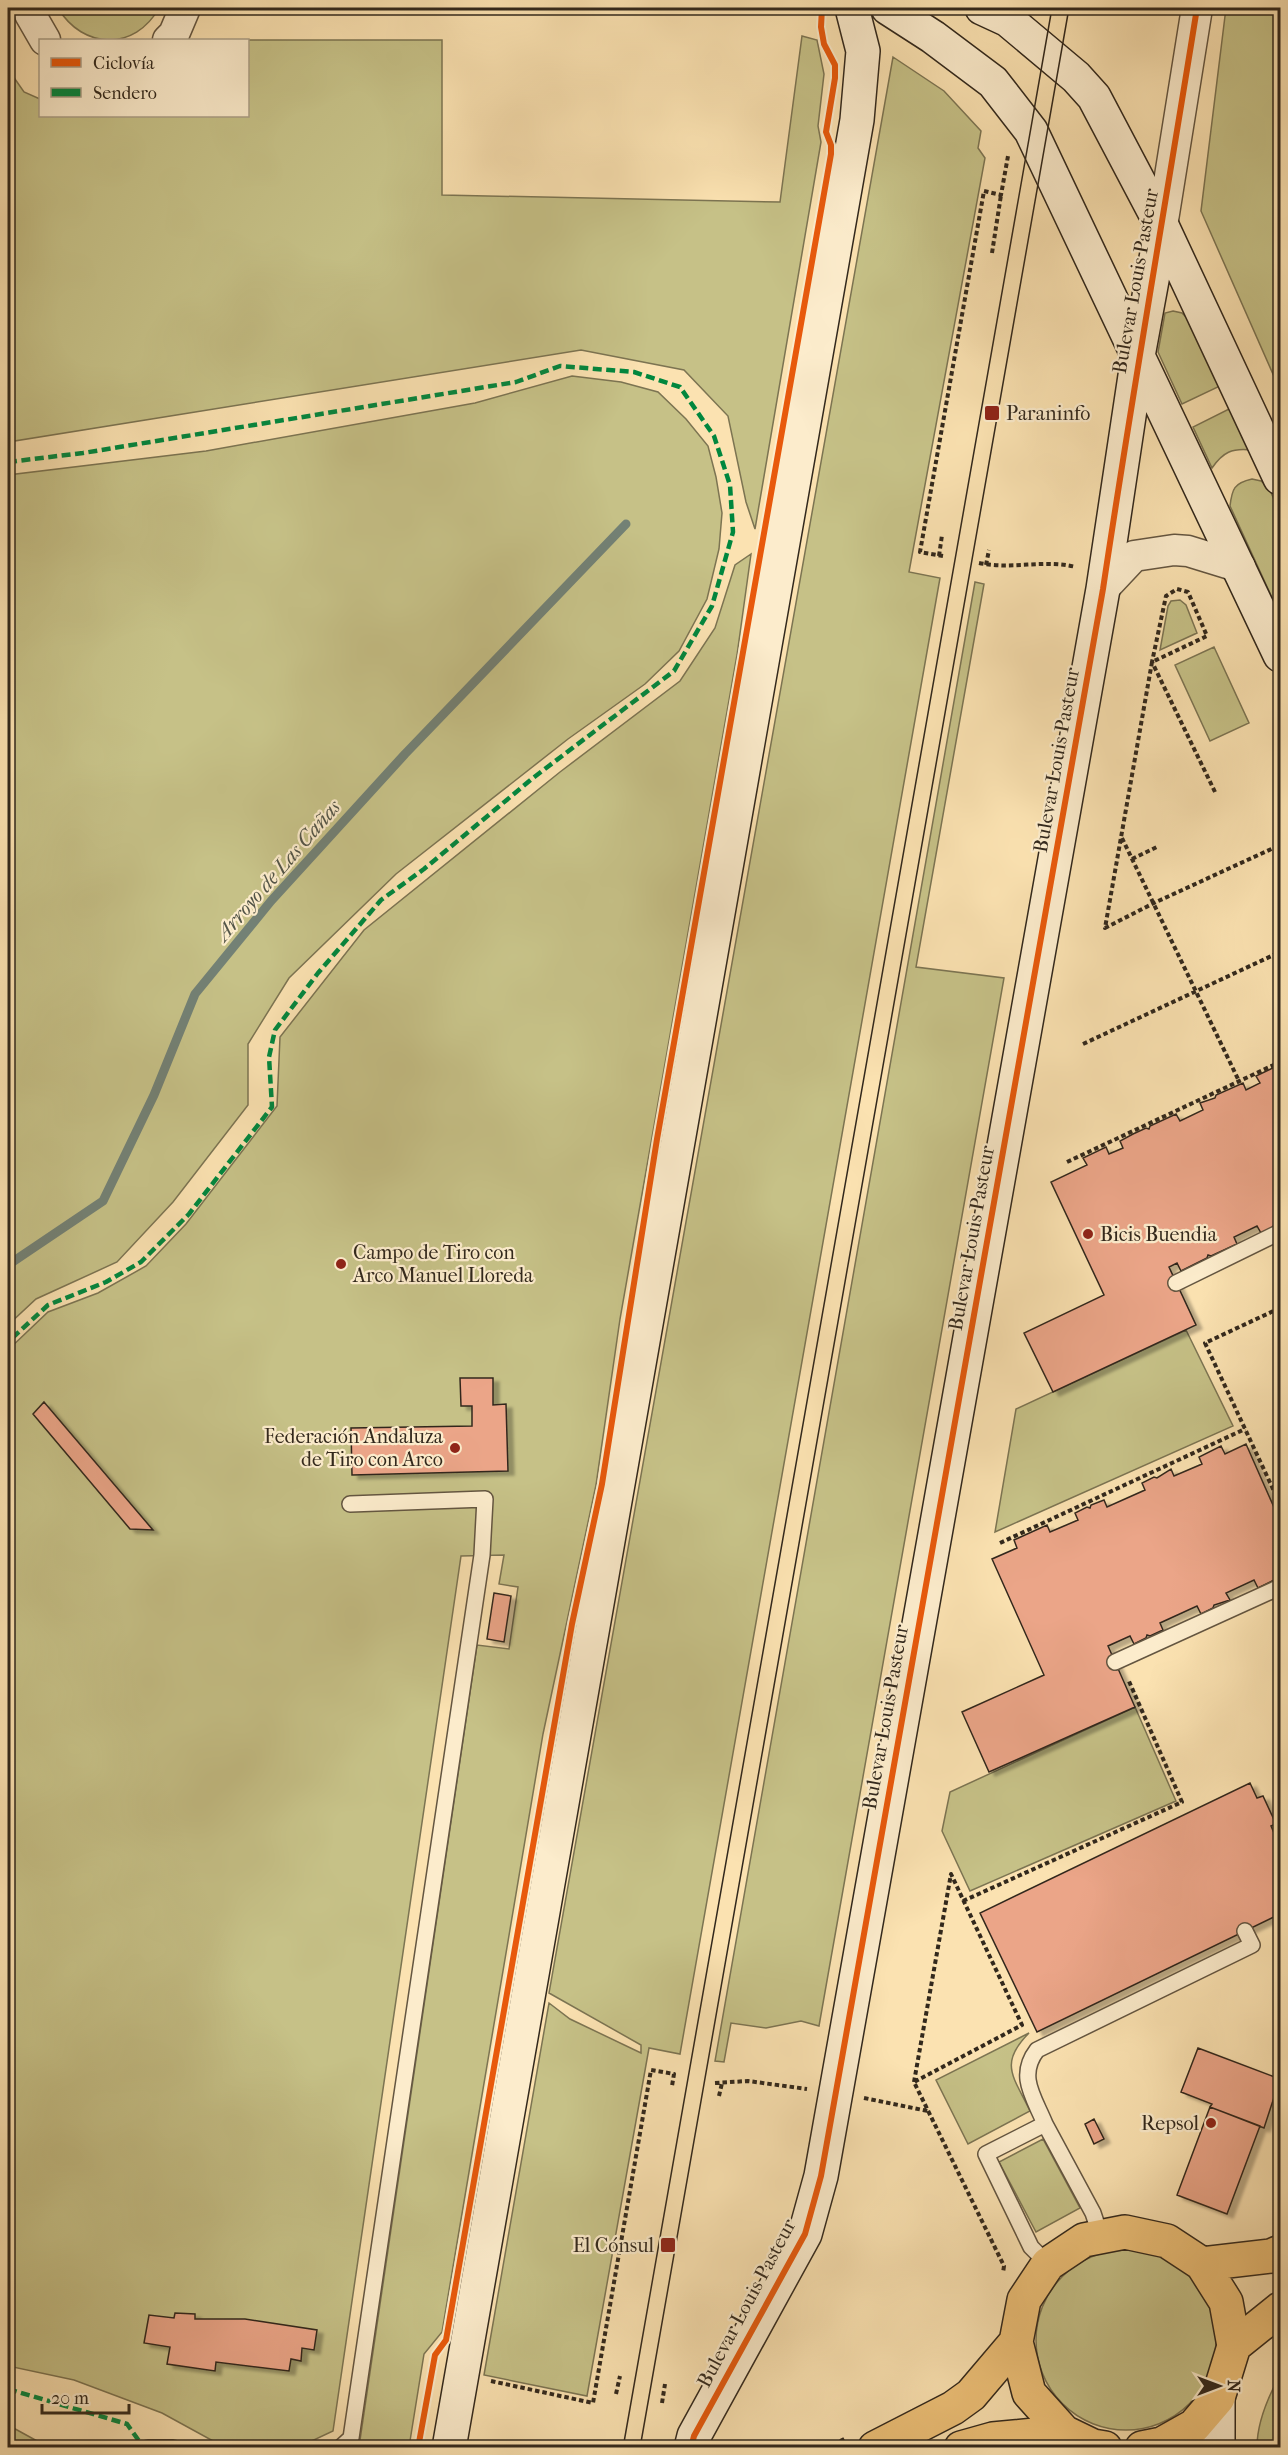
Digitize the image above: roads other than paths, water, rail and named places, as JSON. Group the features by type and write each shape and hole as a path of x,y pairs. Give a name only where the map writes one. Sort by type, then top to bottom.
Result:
{"main road":[{"path":"1106,2448 1093,2446 1064,2432 1029,2393 1016,2342 1024,2300 1048,2264 1084,2240 1125,2232 1167,2241 1203,2264 1226,2302 1234,2346 1218,2398 1194,2426 1162,2444 1142,2448"},
{"path":"1203,2264 1271,2256 1281,2252"},
{"path":"1234,2346 1281,2309"},
{"path":"861,2443 953,2408 971,2395 1016,2342"},
{"path":"961,2448 993,2439 1064,2432"}],"street":[{"path":"28,8 44,39"},
{"path":"169,39 174,34 185,8"},
{"path":"449,2448 856,120 863,51 852,8"},
{"path":"888,8 933,37 993,82 1031,131 1281,655"},
{"path":"982,8 1008,20 1076,77 1094,97 1162,226 1281,478"},
{"name":"Bulevar Louis Pasteur","path":"692,2448 694,2436 805,2234 821,2176 1092,578 1138,356 1162,226 1197,8"},
{"path":"1092,578 1134,556 1174,550 1188,551 1240,567"},
{"path":"1218,2398 1218,2448"}],"lane":[{"path":"1176,1283 1281,1232"},
{"path":"340,2448 351,2438 353,2427 482,1555 485,1499 350,1504"},
{"path":"1115,1662 1281,1587"},
{"path":"1101,2237 1093,2213 1045,2124 1027,2083 1028,2061 1036,2050 1252,1945 1245,1931"},
{"path":"1045,2124 986,2154 1031,2247 1048,2264"},
{"path":"148,2448 173,2448"}],"waterway":[{"name":"Arroyo de Las Cañas","path":"8,1265 103,1201 154,1095 195,994 271,901 405,754 626,524"}],"tram line":[{"path":"623,2448 1052,8"},
{"path":"640,2448 1069,8"}],"place":[{"name":"Paraninfo","path":"992,413"},
{"name":"Bicis Buendia","path":"1088,1234"},
{"name":"Campo de Tiro con Arco Manuel Lloreda","path":"341,1264"},
{"name":"Federación Andaluza de Tiro con Arco","path":"455,1448"},
{"name":"Repsol","path":"1211,2123"},
{"name":"El Cónsul","path":"668,2245"}]}
